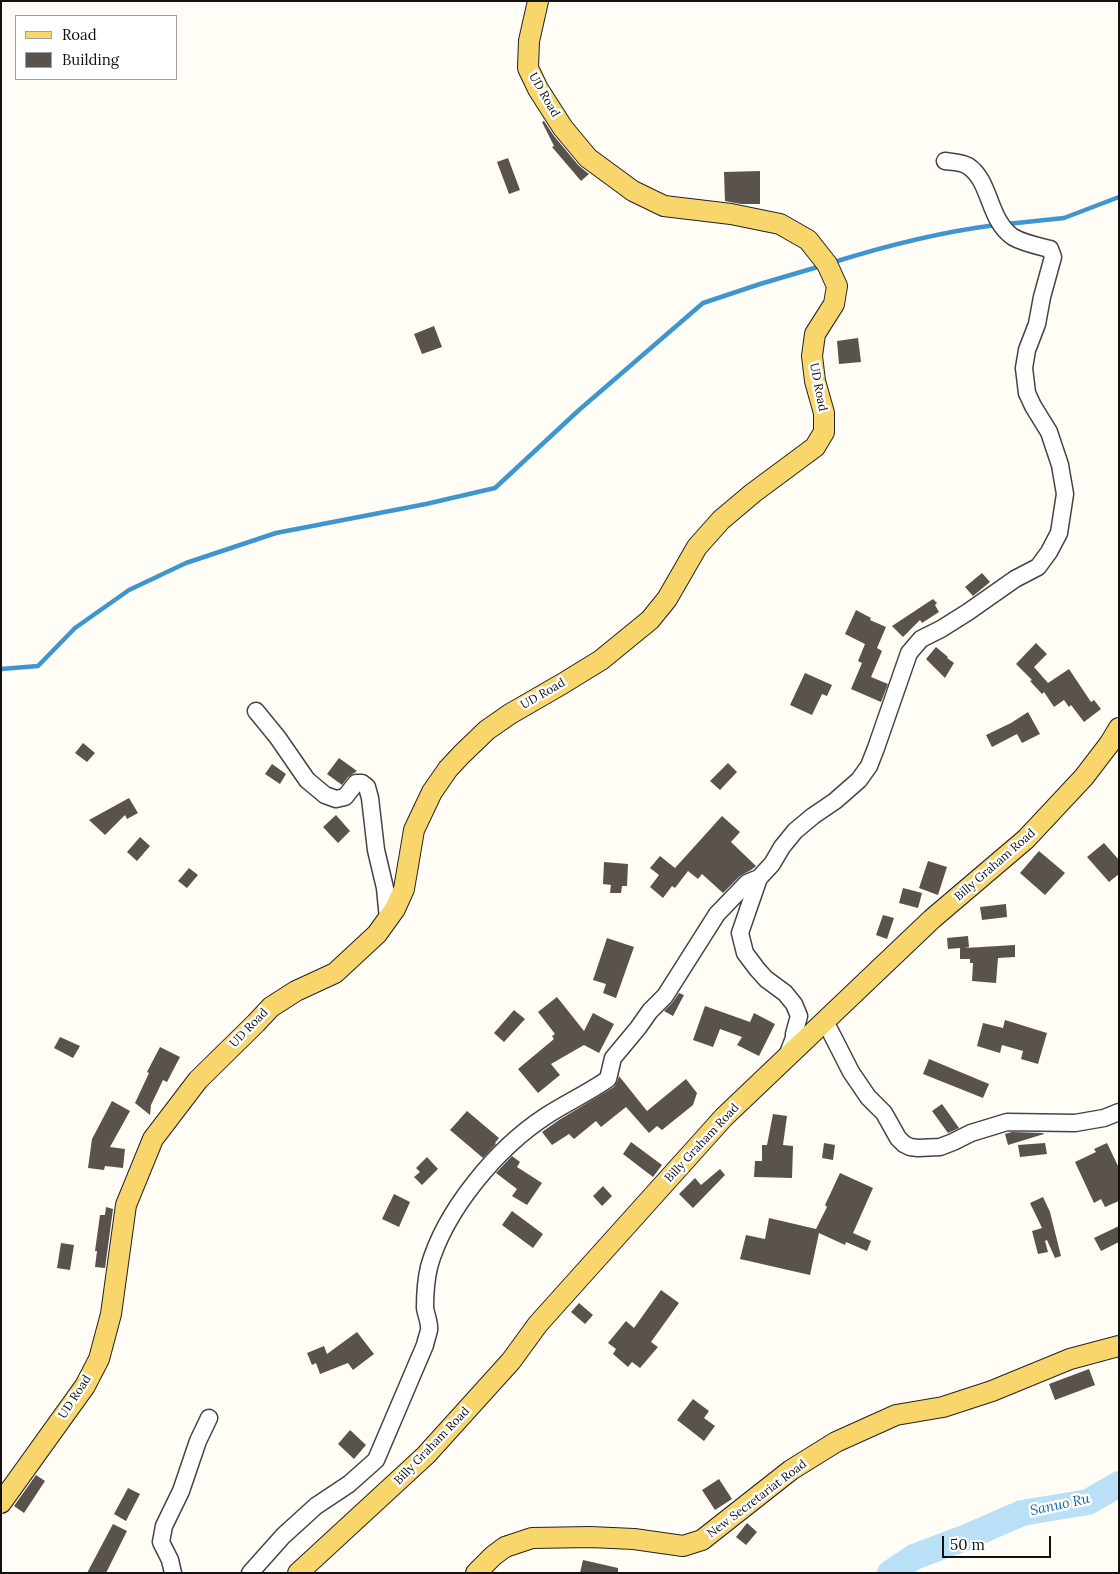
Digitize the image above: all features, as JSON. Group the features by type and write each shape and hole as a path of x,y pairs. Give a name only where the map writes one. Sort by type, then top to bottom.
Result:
{"main road":[{"name":"UD Road","path":"1,1503 85,1386 99,1359 111,1314 126,1206 153,1139 198,1080 270,1007 335,973 377,934 395,909 404,889 414,830 432,792 448,770 487,730 510,714 601,660 650,620 667,599 697,547 721,520 753,493 815,447 824,432 824,413 815,381 812,356 815,334 834,304 837,286 827,264 808,240 780,224 731,214 664,206 633,191 588,158 563,128 538,89 528,68 529,41 538,1"},
{"name":"Billy Graham Road","path":"298,1573 426,1455 505,1367 538,1324 724,1117 932,919 1026,839 1084,778 1116,738"},
{"name":"New Secretariat Road","path":"476,1573 505,1547 532,1538 556,1536 616,1538 683,1546 702,1540 791,1470 836,1442 896,1415 943,1407 992,1391 1070,1359 1119,1346"}],"street":[{"path":"786,1058 794,1038 799,1016 794,1004 785,993 766,979 745,953 740,933 759,878 772,864 782,847 795,831 835,801 858,780 869,766 909,653 921,639 941,629 1015,579 1038,567 1059,533 1066,494 1060,465 1049,432 1032,406 1027,393 1024,368 1027,350 1037,324 1053,257 1050,249 1014,238 1007,232 997,218 977,174 966,164 945,161"},
{"path":"256,711 307,780 325,795 336,798 345,797 356,783 362,783 367,787 376,850 386,888 388,919"},
{"path":"250,1573 283,1536 316,1506 349,1484 376,1460 425,1345 429,1329 425,1310 425,1291 429,1267 453,1215 469,1190 490,1164 520,1134 546,1116 608,1080 613,1058 650,1011 665,996 717,914 747,883 759,878"},
{"path":"825,1021 852,1072 868,1097 884,1113 898,1138 910,1147 945,1145 971,1133 1008,1122 1075,1123 1104,1118 1119,1112"},
{"path":"173,1573 170,1560 161,1542 164,1526 181,1491 198,1441 209,1418"}],"building":[{"path":"544,121 579,166 589,174 581,181 552,147 554,146 542,122"},
{"path":"508,158 520,190 509,194 497,162"},
{"path":"760,171 760,204 741,204 725,201 724,172"},
{"path":"434,326 442,347 422,354 414,334"},
{"path":"858,338 861,362 839,364 837,341"},
{"path":"982,573 990,582 973,596 965,587"},
{"path":"933,599 937,603 935,605 939,612 922,623 920,620 903,637 892,626"},
{"path":"856,610 871,618 870,620 886,627 877,648 882,651 871,677 888,684 881,702 851,689 862,663 858,661 865,644 845,634"},
{"path":"1036,643 1047,654 1034,667 1048,683 1069,669 1091,702 1094,700 1101,709 1084,722 1071,705 1069,707 1064,700 1054,707 1044,692 1042,694 1030,681 1032,680 1016,664"},
{"path":"936,647 954,663 945,678 926,659"},
{"path":"805,673 832,685 827,696 822,694 812,715 790,705"},
{"path":"1028,712 1040,734 1022,743 1017,734 992,747 986,735"},
{"path":"83,743 95,753 87,762 75,753"},
{"path":"339,758 357,771 348,777 342,785 327,774"},
{"path":"728,763 737,772 720,790 710,781"},
{"path":"272,764 286,774 280,784 265,774"},
{"path":"129,798 138,813 127,819 125,815 105,835 89,820"},
{"path":"336,815 350,831 338,843 323,827"},
{"path":"722,816 740,832 731,842 756,866 740,876 723,893 702,874 698,879 688,871 675,888 672,886 663,898 650,887 659,875 650,868 660,856 675,868"},
{"path":"140,837 150,846 137,861 127,852"},
{"path":"1104,843 1119,860 1119,874 1109,882 1087,857"},
{"path":"1039,851 1065,873 1045,895 1020,873"},
{"path":"928,861 947,867 938,895 919,888"},
{"path":"604,862 628,864 627,886 622,886 621,893 610,893 611,885 603,884"},
{"path":"189,868 198,875 187,888 178,881"},
{"path":"903,888 922,893 918,908 899,903"},
{"path":"1006,904 1007,917 982,920 980,907"},
{"path":"883,915 894,918 887,939 876,935"},
{"path":"968,936 969,947 965,948 1015,945 1015,957 998,958 996,983 972,981 973,963 970,963 970,959 960,959 960,948 948,949 947,938"},
{"path":"607,938 634,947 616,998 603,993 606,984 593,980"},
{"path":"679,993 684,995 673,1016 664,1011"},
{"path":"557,997 584,1031 593,1013 614,1024 599,1053 584,1045 551,1064 560,1075 538,1093 518,1069 554,1039 552,1036 555,1034 538,1012"},
{"path":"705,1006 750,1022 754,1013 775,1024 759,1056 737,1045 742,1037 720,1029 713,1047 693,1040"},
{"path":"514,1010 525,1019 504,1042 494,1033"},
{"path":"1005,1020 1047,1033 1038,1064 1021,1059 1023,1051 1002,1045 1000,1053 977,1046 983,1023 1003,1028"},
{"path":"60,1037 80,1046 73,1058 54,1048"},
{"path":"160,1047 180,1057 167,1082 163,1080 151,1105 150,1115 135,1103 149,1073 147,1072"},
{"path":"929,1059 989,1084 983,1098 923,1074"},
{"path":"619,1076 647,1111 686,1079 697,1093 693,1105 662,1130 657,1126 649,1133 626,1107 601,1127 596,1121 574,1139 569,1134 552,1145 542,1132 614,1087"},
{"path":"112,1101 130,1111 110,1147 125,1149 123,1168 105,1166 104,1170 88,1168 92,1139"},
{"path":"942,1104 959,1128 948,1133 932,1111"},
{"path":"467,1111 499,1138 483,1158 450,1130"},
{"path":"773,1114 787,1116 783,1145 793,1146 792,1178 754,1177 755,1161 762,1161 762,1145 767,1145"},
{"path":"1012,1132 1044,1134 1008,1145 1005,1134"},
{"path":"631,1142 662,1165 653,1177 623,1154"},
{"path":"824,1143 835,1145 833,1160 822,1158"},
{"path":"1045,1143 1047,1154 1020,1157 1018,1145"},
{"path":"1107,1143 1119,1168 1119,1201 1105,1207 1101,1199 1094,1203 1075,1162 1096,1152 1094,1149"},
{"path":"512,1156 520,1162 517,1167 542,1183 527,1205 512,1196 517,1189 496,1173"},
{"path":"427,1157 438,1169 422,1185 414,1177 420,1172 416,1168"},
{"path":"720,1169 725,1175 693,1208 679,1194 695,1178 701,1185"},
{"path":"840,1173 873,1188 853,1233 871,1241 867,1251 846,1242 845,1245 819,1233 810,1275 740,1259 746,1235 765,1239 769,1218 816,1229"},
{"path":"603,1186 612,1196 602,1206 593,1196"},
{"path":"394,1194 410,1202 399,1227 382,1219"},
{"path":"1043,1197 1050,1212 1061,1256 1055,1258 1047,1240 1045,1241 1048,1252 1038,1254 1032,1231 1042,1228 1030,1203"},
{"path":"106,1207 113,1209 105,1268 95,1267 97,1251 95,1251 100,1215 105,1215"},
{"path":"512,1211 543,1234 533,1248 502,1225"},
{"path":"1119,1226 1119,1242 1101,1251 1094,1238"},
{"path":"61,1243 74,1245 70,1270 57,1268"},
{"path":"661,1290 679,1303 651,1342 658,1347 640,1368 632,1362 628,1367 613,1354 616,1349 608,1343 626,1321 634,1328"},
{"path":"579,1303 593,1315 585,1324 571,1312"},
{"path":"357,1332 374,1354 353,1370 348,1363 320,1374 316,1363 312,1365 307,1353 324,1346 327,1354"},
{"path":"1089,1369 1095,1385 1055,1400 1049,1384"},
{"path":"693,1399 709,1411 704,1418 715,1426 704,1441 677,1420"},
{"path":"350,1430 366,1445 354,1459 338,1444"},
{"path":"36,1475 45,1481 24,1513 14,1506"},
{"path":"719,1479 732,1499 715,1510 702,1490"},
{"path":"128,1488 140,1494 126,1521 114,1514"},
{"path":"747,1523 757,1532 746,1545 736,1537"},
{"path":"113,1524 127,1531 106,1573 87,1573"},
{"path":"583,1560 618,1568 618,1573 580,1573"}],"waterway":[{"path":"1007,224 1064,218 1119,197"},
{"path":"831,263 913,240 996,225"},
{"path":"1,669 38,666 75,628 129,590 186,563 276,533 426,504 495,488 579,410 703,303 821,266"},
{"name":"Sanuo Ru","path":"890,1573 914,1557 1022,1513 1088,1502 1119,1484"}]}
